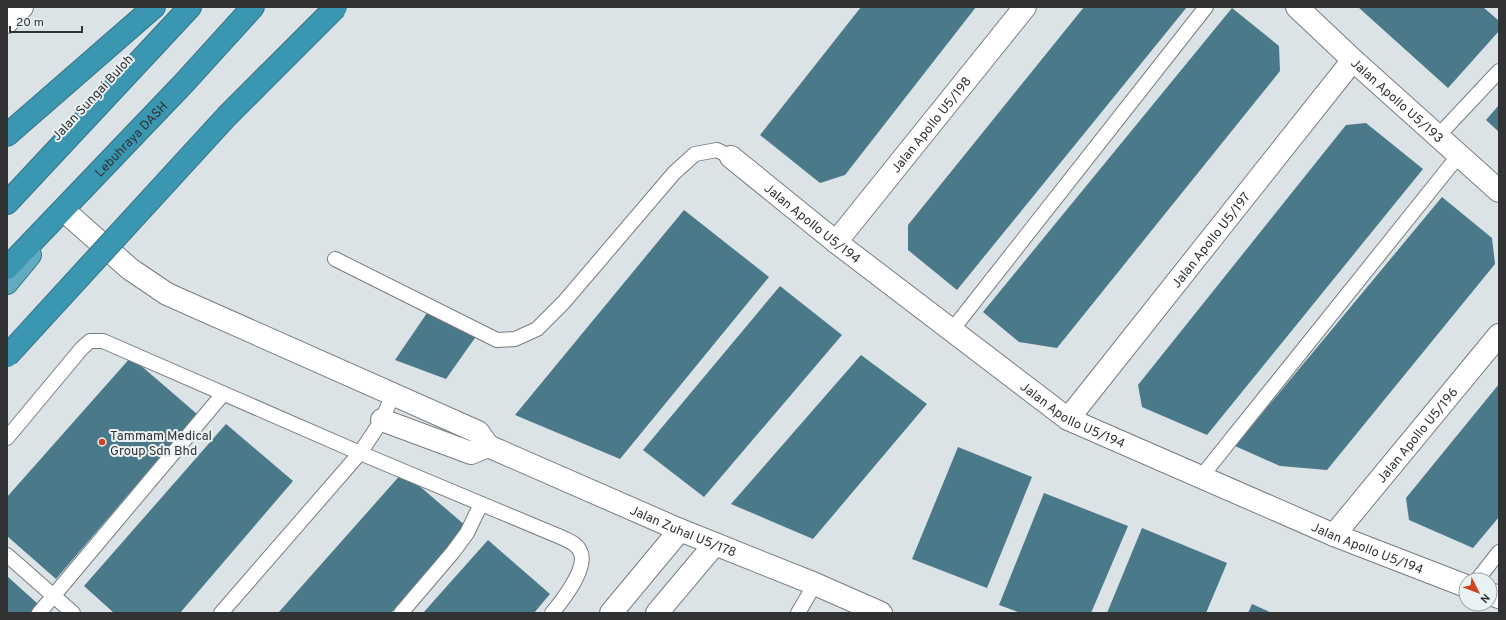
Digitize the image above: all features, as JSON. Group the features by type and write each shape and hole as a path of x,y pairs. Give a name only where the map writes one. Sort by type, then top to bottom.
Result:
{"highway":[{"path":"7,135 154,7"},
{"name":"Jalan Sungai Buloh","path":"7,188 178,7"},
{"path":"7,203 190,7"},
{"name":"Lebuhraya DASH","path":"7,268 184,83 253,7"},
{"path":"7,283 44,238 69,215 264,7"},
{"path":"7,356 227,116 336,7"}],"street":[{"name":"Jalan Apollo U5/198","path":"836,242 1025,7"},
{"name":"Jalan Apollo U5/193","path":"1297,7 1353,60 1499,191"},
{"name":"Jalan Apollo U5/197","path":"1068,419 1353,60"},
{"name":"Jalan Apollo U5/194","path":"731,158 836,242 1068,419 1334,535 1458,583"},
{"path":"69,215 130,269 167,294 478,432 488,446 471,454 382,420"},
{"name":"Jalan Apollo U5/196","path":"1334,535 1499,335"},
{"name":"Jalan Zuhal U5/178","path":"488,446 680,530 815,584 881,613"},
{"path":"611,613 680,530"},
{"path":"657,613 715,544"}],"lane":[{"path":"952,330 1206,7"},
{"path":"1438,136 1499,71"},
{"path":"335,259 497,340 515,339 537,329 564,302 674,173 695,154 717,150 731,158"},
{"path":"1201,477 1459,155"},
{"path":"7,438 82,348 90,342 103,341 360,453 563,538 576,545 581,551 582,559 571,588 552,613"},
{"path":"39,613 223,394"},
{"path":"221,613 360,453 382,420 393,394"},
{"path":"401,613 453,552 467,533 481,504"},
{"path":"1483,572 1499,552"},
{"path":"7,555 73,613"},
{"path":"798,613 815,584"}],"building":[{"path":"861,7 976,7 845,175 820,183 760,135"},
{"path":"1084,7 1187,7 957,290 908,250 908,225"},
{"path":"1358,7 1483,7 1499,21 1499,31 1448,88"},
{"path":"1232,8 1279,46 1280,71 1057,348 1019,342 983,312"},
{"path":"1499,105 1499,132 1486,120"},
{"path":"1366,123 1423,169 1207,435 1142,407 1138,385 1346,125"},
{"path":"1442,197 1492,238 1495,264 1327,470 1280,466 1235,446"},
{"path":"684,210 769,277 620,459 515,415"},
{"path":"780,286 842,335 704,497 643,450"},
{"path":"427,313 477,335 446,379 395,360"},
{"path":"861,355 927,404 813,539 731,504"},
{"path":"131,357 197,414 56,579 7,536 7,497"},
{"path":"1499,384 1499,517 1473,548 1409,520 1406,498"},
{"path":"226,424 293,481 180,613 114,613 84,586"},
{"path":"958,447 1032,477 987,588 912,559"},
{"path":"403,472 466,526 391,613 278,613"},
{"path":"1044,493 1128,526 1091,613 1021,613 999,605"},
{"path":"1142,528 1227,563 1206,613 1107,613"},
{"path":"488,540 550,594 534,613 423,613"},
{"path":"7,576 38,604 30,613 7,613"},
{"path":"1252,604 1272,613 1248,613"}],"place":[{"name":"Tammam Medical Group Sdn Bhd","path":"102,442"}]}
